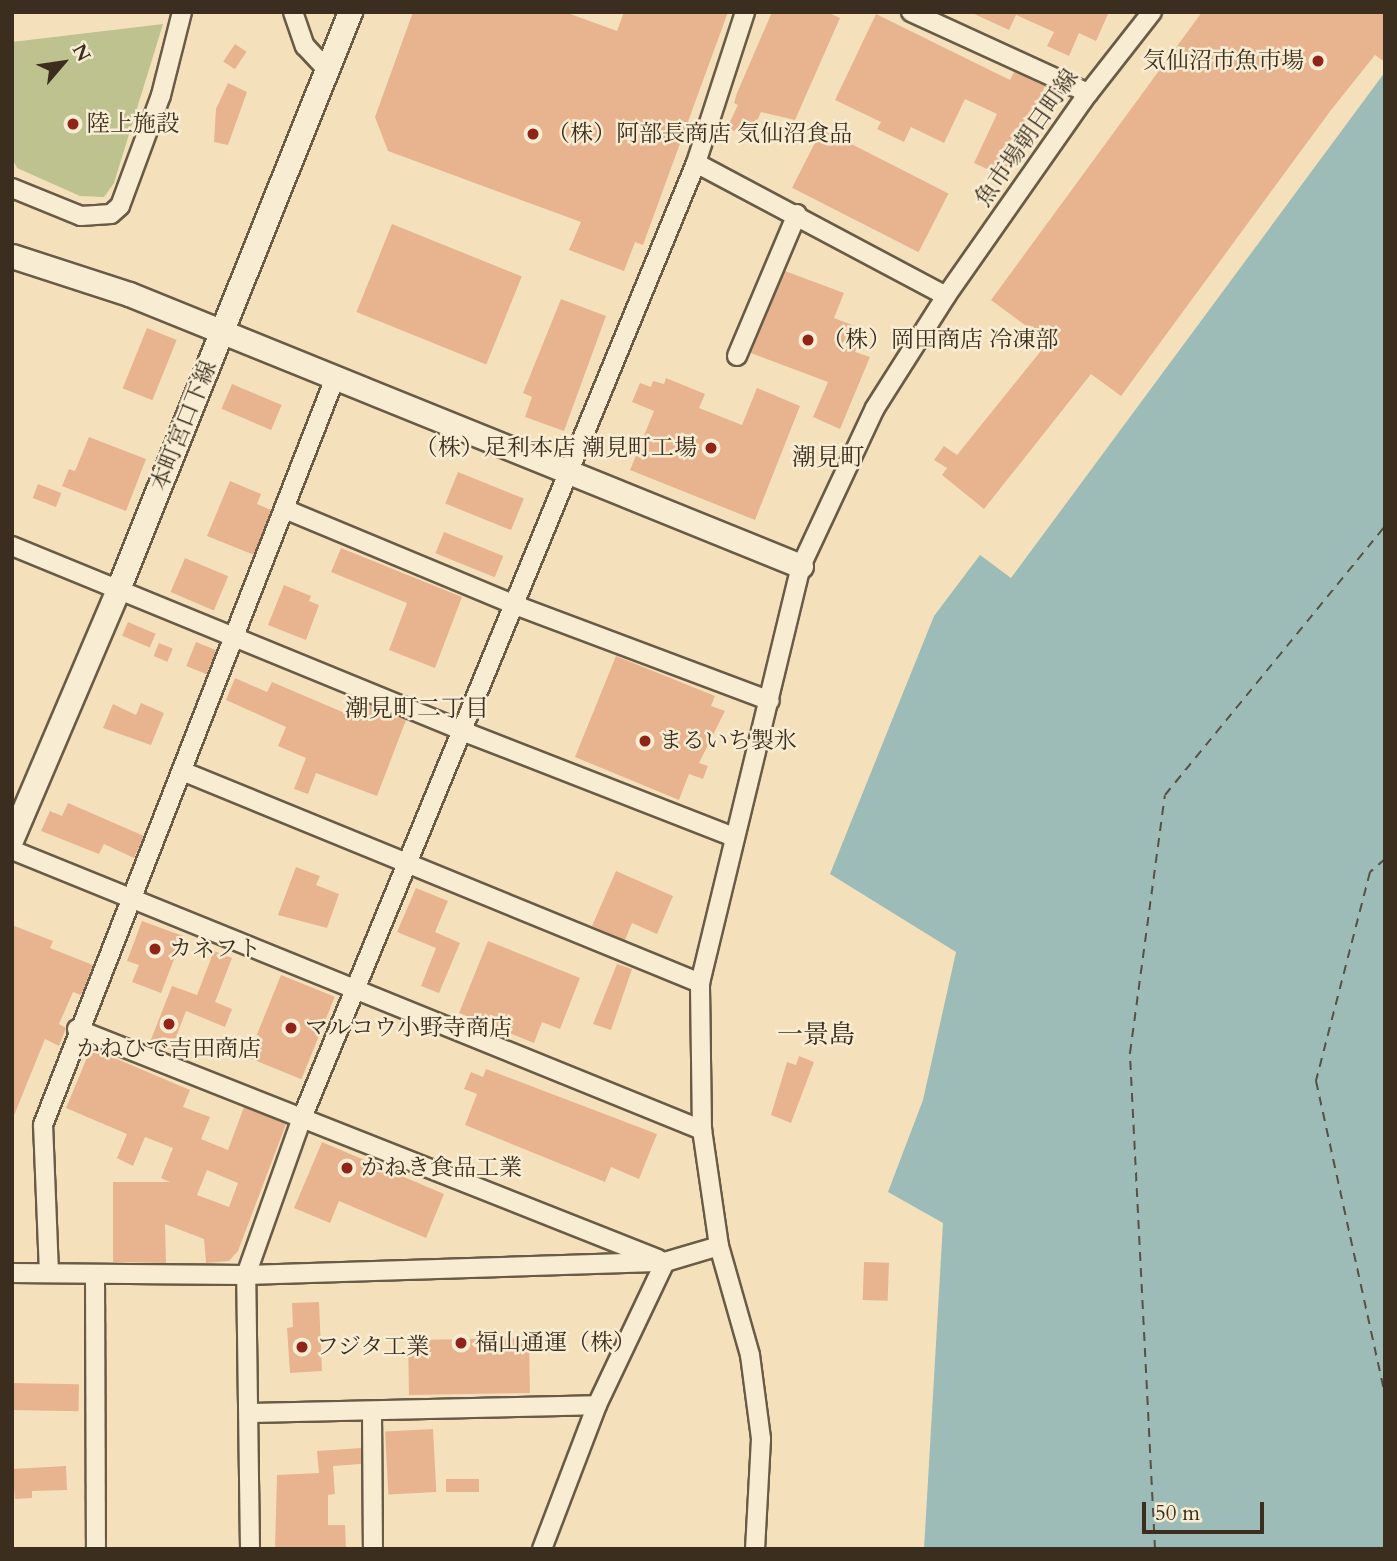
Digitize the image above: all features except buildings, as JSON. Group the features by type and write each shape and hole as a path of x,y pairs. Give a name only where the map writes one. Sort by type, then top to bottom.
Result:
{"street":[{"path":"12,188 82,216 111,214 120,206 161,95 182,12"},
{"path":"293,12 305,46 327,70"},
{"name":"本町宮口下線","path":"12,838 118,589 350,12"},
{"path":"250,1549 246,1275 302,1118 515,605 566,471 696,163 745,12"},
{"path":"911,12 1088,93"},
{"name":"魚市場朝日町線","path":"719,1246 702,1130 700,983 734,837 771,701 801,566 875,408 946,296 1088,93 1152,12"},
{"path":"696,163 797,214 946,296"},
{"path":"737,356 797,214"},
{"path":"12,256 129,295 801,566"},
{"path":"49,1273 43,1125 77,1029 287,510 335,379"},
{"path":"287,510 515,605 771,701"},
{"path":"12,546 462,732 734,837"},
{"path":"182,771 700,983"},
{"path":"12,849 702,1130"},
{"path":"77,1029 665,1262"},
{"path":"12,1273 95,1277 246,1275 665,1262 719,1246 750,1355 761,1438 755,1549"},
{"path":"542,1549 597,1405 665,1262"},
{"path":"95,1277 96,1549"},
{"path":"249,1413 372,1413 597,1405"},
{"path":"372,1413 373,1549"}],"green space":[{"name":"陸上施設","path":"163,24 114,183 104,197 80,196 17,168 12,158 12,42"}],"water":[{"path":"1385,72 1385,1549 924,1549 943,1223 888,1192 923,1100 956,952 830,874 934,616 980,555 1011,578"}],"ferry route":[{"path":"1155,1549 1130,1053 1165,795 1385,526"},
{"path":"1385,859 1370,872 1316,1081 1385,1396"}],"place":[{"name":"気仙沼市魚市場","path":"1318,61"},
{"name":"陸上施設","path":"73,124"},
{"name":"（株）阿部長商店 気仙沼食品","path":"533,134"},
{"name":"（株）岡田商店 冷凍部","path":"808,340"},
{"name":"（株）足利本店 潮見町工場","path":"711,448"},
{"name":"まるいち製氷","path":"645,741"},
{"name":"カネフト","path":"155,949"},
{"name":"かねひで吉田商店","path":"169,1024"},
{"name":"マルコウ小野寺商店","path":"291,1028"},
{"name":"かねき食品工業","path":"347,1168"},
{"name":"福山通運（株）","path":"461,1343"},
{"name":"フジタ工業","path":"302,1347"}],"district":[{"name":"潮見町","path":"828,458"},
{"name":"潮見町二丁目","path":"417,709"},
{"name":"一景島","path":"816,1035"}]}
